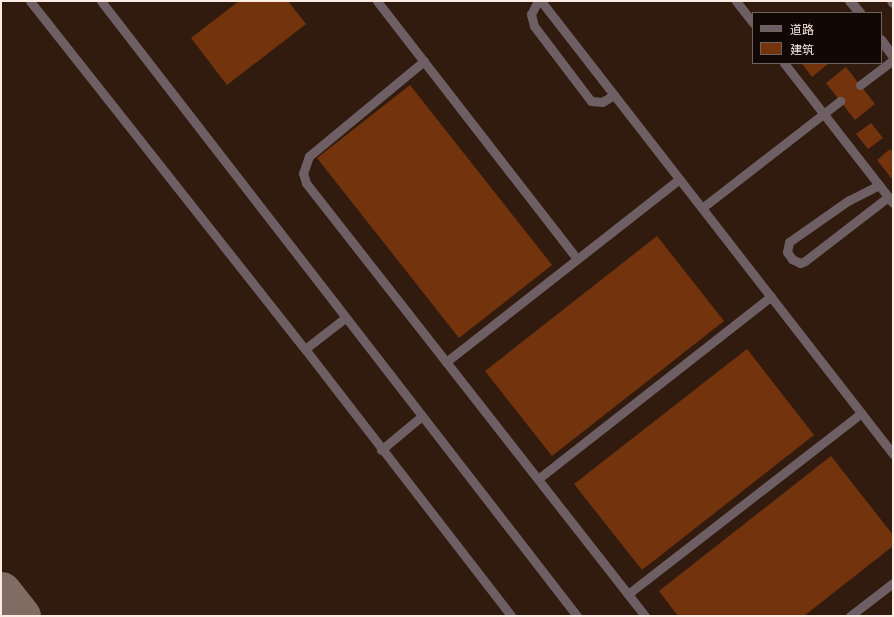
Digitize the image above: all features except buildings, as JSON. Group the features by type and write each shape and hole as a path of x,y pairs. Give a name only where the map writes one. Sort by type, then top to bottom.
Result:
{"street":[{"path":"850,1 859,12"},
{"path":"882,41 893,56"}],"lane":[{"path":"30,1 305,349 381,450 511,616"},
{"path":"101,1 577,616"},
{"path":"614,95 602,102 591,101 534,26 531,14 539,1 614,95 893,454"},
{"path":"736,1 752,22"},
{"path":"381,2 424,61 577,259"},
{"path":"860,85 893,60"},
{"path":"424,61 309,156 303,173 312,192 645,616"},
{"path":"785,64 891,200 805,261 800,263 792,259 787,252 789,242 849,200 879,185"},
{"path":"702,208 840,101"},
{"path":"446,362 679,179"},
{"path":"538,480 771,296"},
{"path":"305,349 345,318"},
{"path":"628,594 861,413"},
{"path":"381,450 422,416"},
{"path":"850,616 893,583"}],"taxiway":[{"path":"1,592 20,616"}]}
